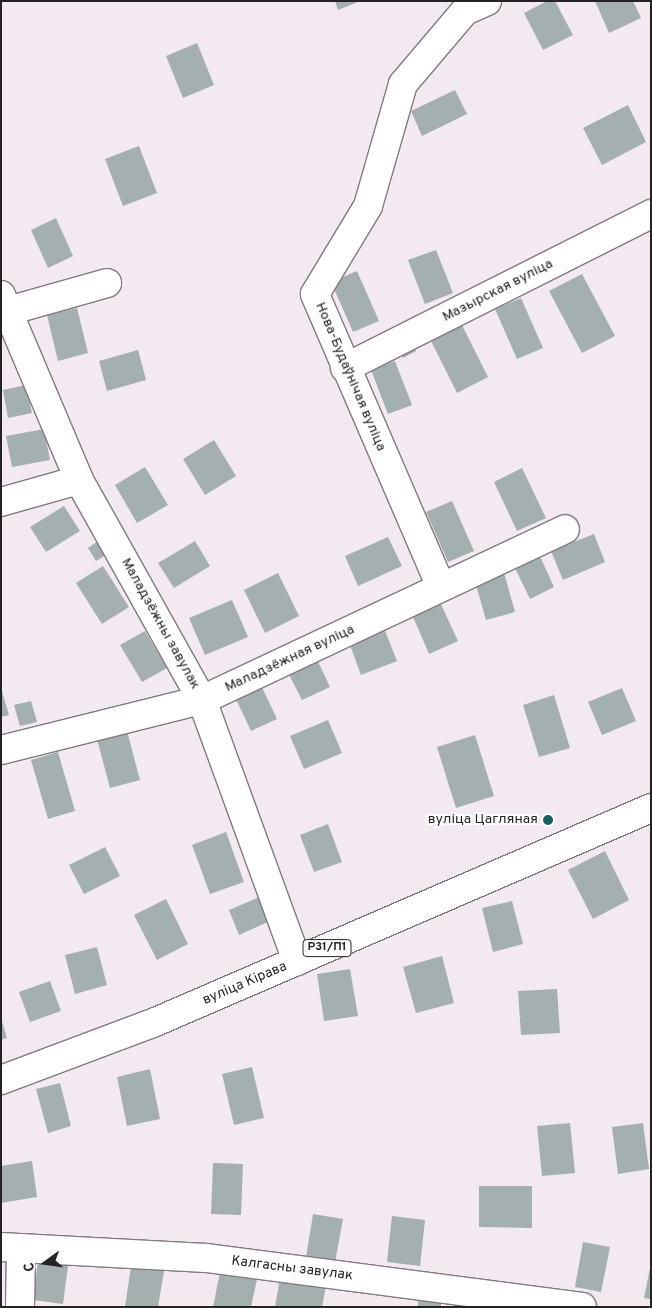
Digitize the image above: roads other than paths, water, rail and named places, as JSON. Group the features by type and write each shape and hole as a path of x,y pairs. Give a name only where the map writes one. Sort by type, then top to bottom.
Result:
{"street":[{"name":"Нова-Будаўнічая вуліца","path":"441,587 345,368 316,294 368,206 403,84 465,11 487,1"},
{"name":"Мазырская вуліца","path":"345,368 651,214"},
{"path":"4,303 107,284"},
{"name":"Маладзёжны завулак","path":"4,303 79,480 202,700 297,961"},
{"path":"1,502 79,480"},
{"name":"Маладзёжная вуліца","path":"1,750 202,700 566,529"},
{"name":"вуліца Кірава","path":"1,1080 153,1023 651,808"},
{"path":"11,1248 20,1307"},
{"name":"Калгасны завулак","path":"11,1248 206,1258 404,1295 582,1307"}],"place":[{"name":"вуліца Цагляная","path":"548,820"}]}
